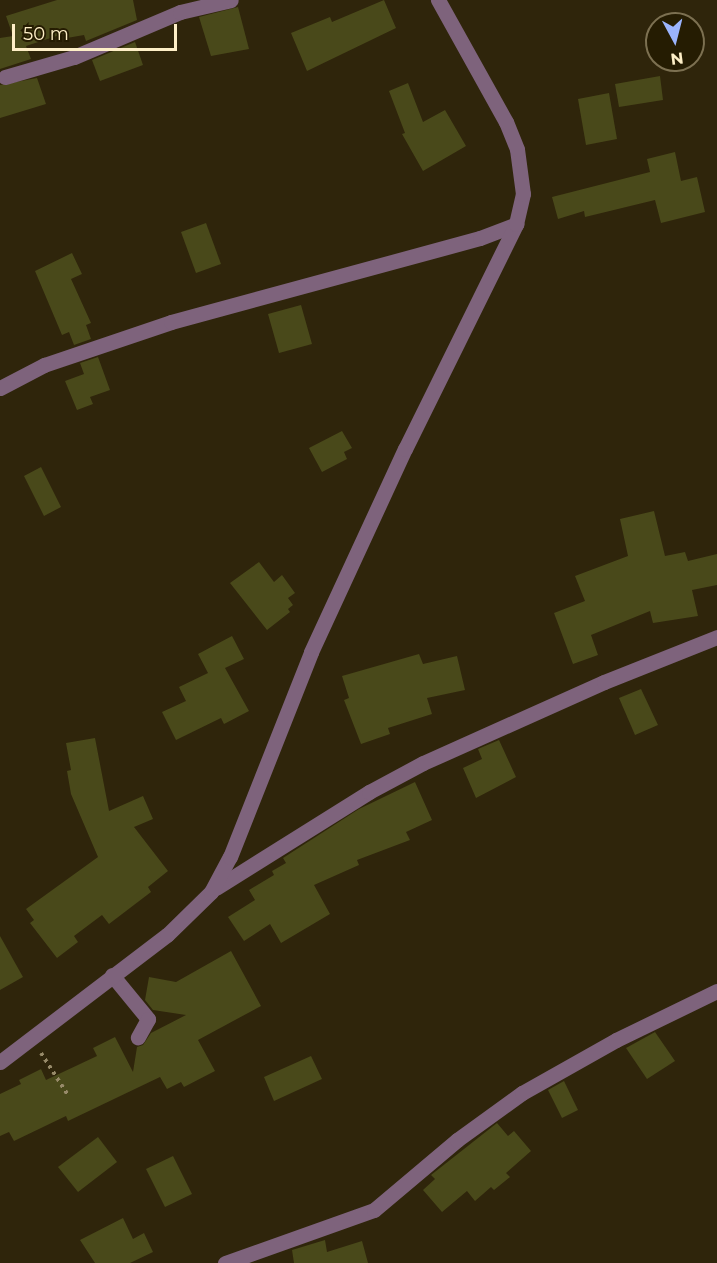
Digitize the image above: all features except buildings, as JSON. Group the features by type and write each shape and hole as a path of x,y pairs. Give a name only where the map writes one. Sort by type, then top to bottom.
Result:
{"street":[{"path":"5,77 74,57 180,12 231,0"},
{"path":"211,892 230,857 311,652 405,449 516,224 523,195 515,144 438,0"},
{"path":"0,388 44,365 171,322 480,238 516,224"},
{"path":"0,1062 167,935 211,892 369,792 423,763 604,682 717,637"},
{"path":"112,975 148,1019 138,1037"},
{"path":"225,1263 374,1210 457,1140 522,1093 616,1040 717,991"}],"path":[{"path":"29,1038 68,1095"}]}
